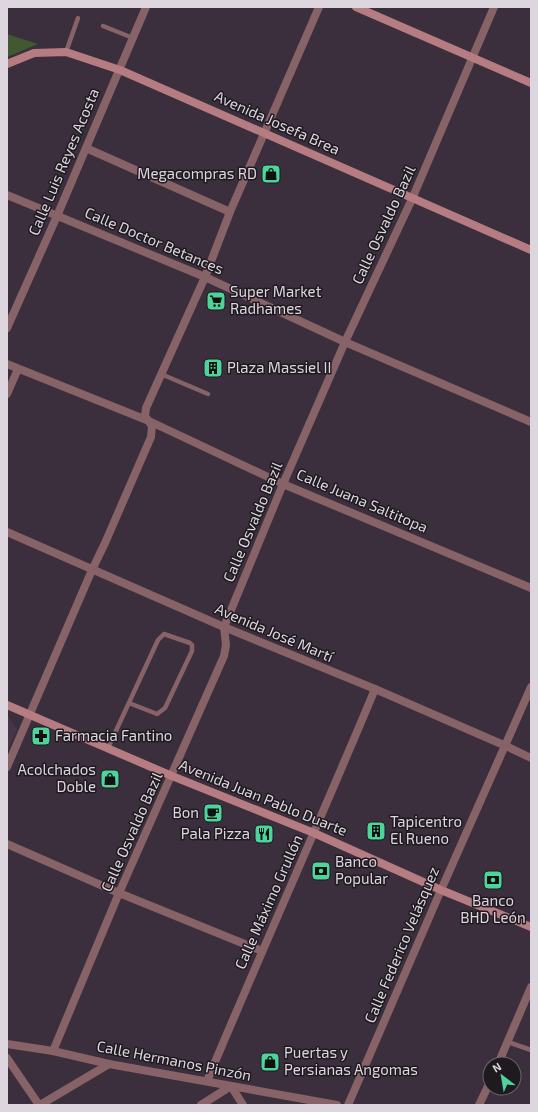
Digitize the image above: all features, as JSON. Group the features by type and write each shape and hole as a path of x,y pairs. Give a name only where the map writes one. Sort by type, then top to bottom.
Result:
{"main road":[{"path":"356,7 531,83"},
{"name":"Avenida Josefa Brea","path":"7,64 34,53 66,52 120,70 531,250"},
{"name":"Avenida Juan Pablo Duarte","path":"7,705 172,776 314,833 441,890 531,927"}],"street":[{"name":"Calle Luis Reyes Acosta","path":"7,328 57,216 146,7"},
{"path":"7,767 151,437 152,426 145,416 145,412 205,277 230,212 319,7"},
{"name":"Calle Osvaldo Bazil","path":"53,1051 119,893 224,656 226,645 224,627 283,484 345,342 412,199 494,7"},
{"path":"86,148 230,212"},
{"name":"Calle Doctor Betances","path":"7,195 205,277 345,342 531,422"},
{"name":"Calle Juana Saltitopa","path":"7,364 149,422 283,484 531,588"},
{"path":"7,394 18,369"},
{"name":"Avenida José Martí","path":"7,532 224,627 375,690 531,758"},
{"name":"Calle Federico Velásquez","path":"348,1105 531,687"},
{"name":"Calle Máximo Grullón","path":"206,1082 375,690"},
{"path":"7,844 119,893 262,951"},
{"path":"502,1056 531,987"},
{"name":"Calle Hermanos Pinzón","path":"7,1044 53,1051 109,1064 337,1105"},
{"path":"7,1058 39,1105 109,1064"},
{"path":"201,1105 231,1086 243,1105"}],"lane":[{"path":"66,52 78,18"},
{"path":"103,26 133,38"},
{"path":"161,374 208,394"},
{"path":"108,748 129,703 161,636 164,634 192,645 192,651 165,708 162,711 157,714 129,703"},
{"path":"508,1042 531,1050"}],"shaded area":[{"path":"7,716 17,730 7,752"}],"green space":[{"path":"7,34 38,44 7,57"}],"place":[{"name":"Megacompras RD","path":"271,174"},
{"name":"Super Market Radhames","path":"216,301"},
{"name":"Plaza Massiel II","path":"213,368"},
{"name":"Farmacia Fantino","path":"41,736"},
{"name":"Acolchados Doble","path":"110,779"},
{"name":"Bon","path":"213,813"},
{"name":"Tapicentro El Rueno","path":"376,831"},
{"name":"Pala Pizza","path":"264,834"},
{"name":"Banco Popular","path":"321,871"},
{"name":"Banco BHD León","path":"493,880"},
{"name":"Puertas y Persianas Angomas","path":"270,1062"}]}
